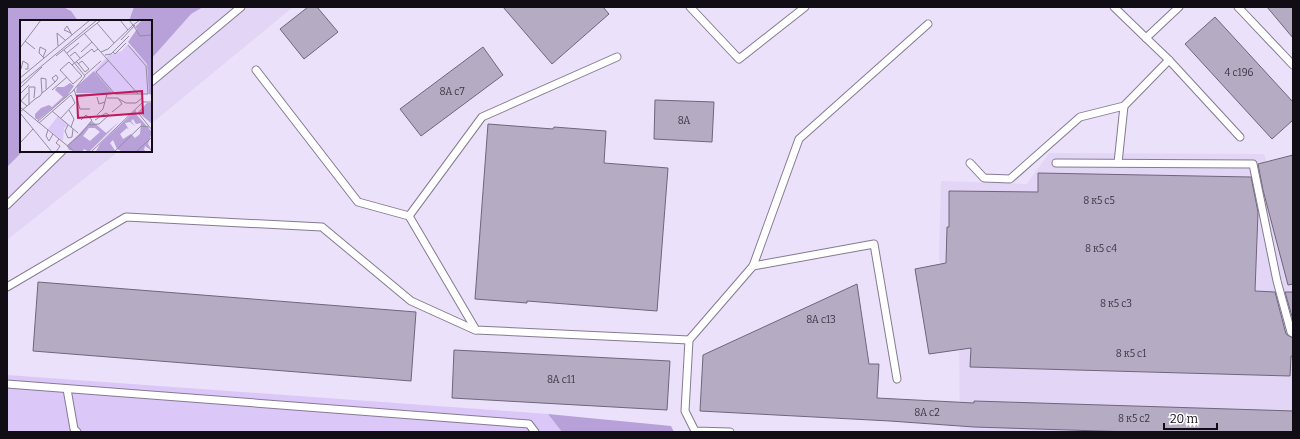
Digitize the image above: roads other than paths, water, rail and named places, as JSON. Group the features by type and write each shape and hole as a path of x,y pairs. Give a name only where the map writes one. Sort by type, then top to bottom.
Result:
{"lane":[{"path":"152,81 241,7"},
{"path":"690,7 739,59 805,7"},
{"path":"1114,7 1169,60 1240,137"},
{"path":"1146,38 1179,7"},
{"path":"1238,7 1293,65"},
{"path":"730,432 696,431 685,411 690,340 753,266 799,139 928,24"},
{"path":"409,216 482,118 617,57"},
{"path":"970,163 984,178 1010,179 1080,117 1124,106 1169,60"},
{"path":"256,70 358,202 409,216 476,330"},
{"path":"1118,163 1124,106"},
{"path":"7,206 61,152"},
{"path":"1056,163 1252,164 1277,281 1291,332 1293,332"},
{"path":"7,288 126,218 322,227 411,301 476,330 690,340"},
{"path":"753,266 874,244 897,379"},
{"path":"7,384 529,424 535,432"},
{"path":"67,389 74,428 77,432"}]}
